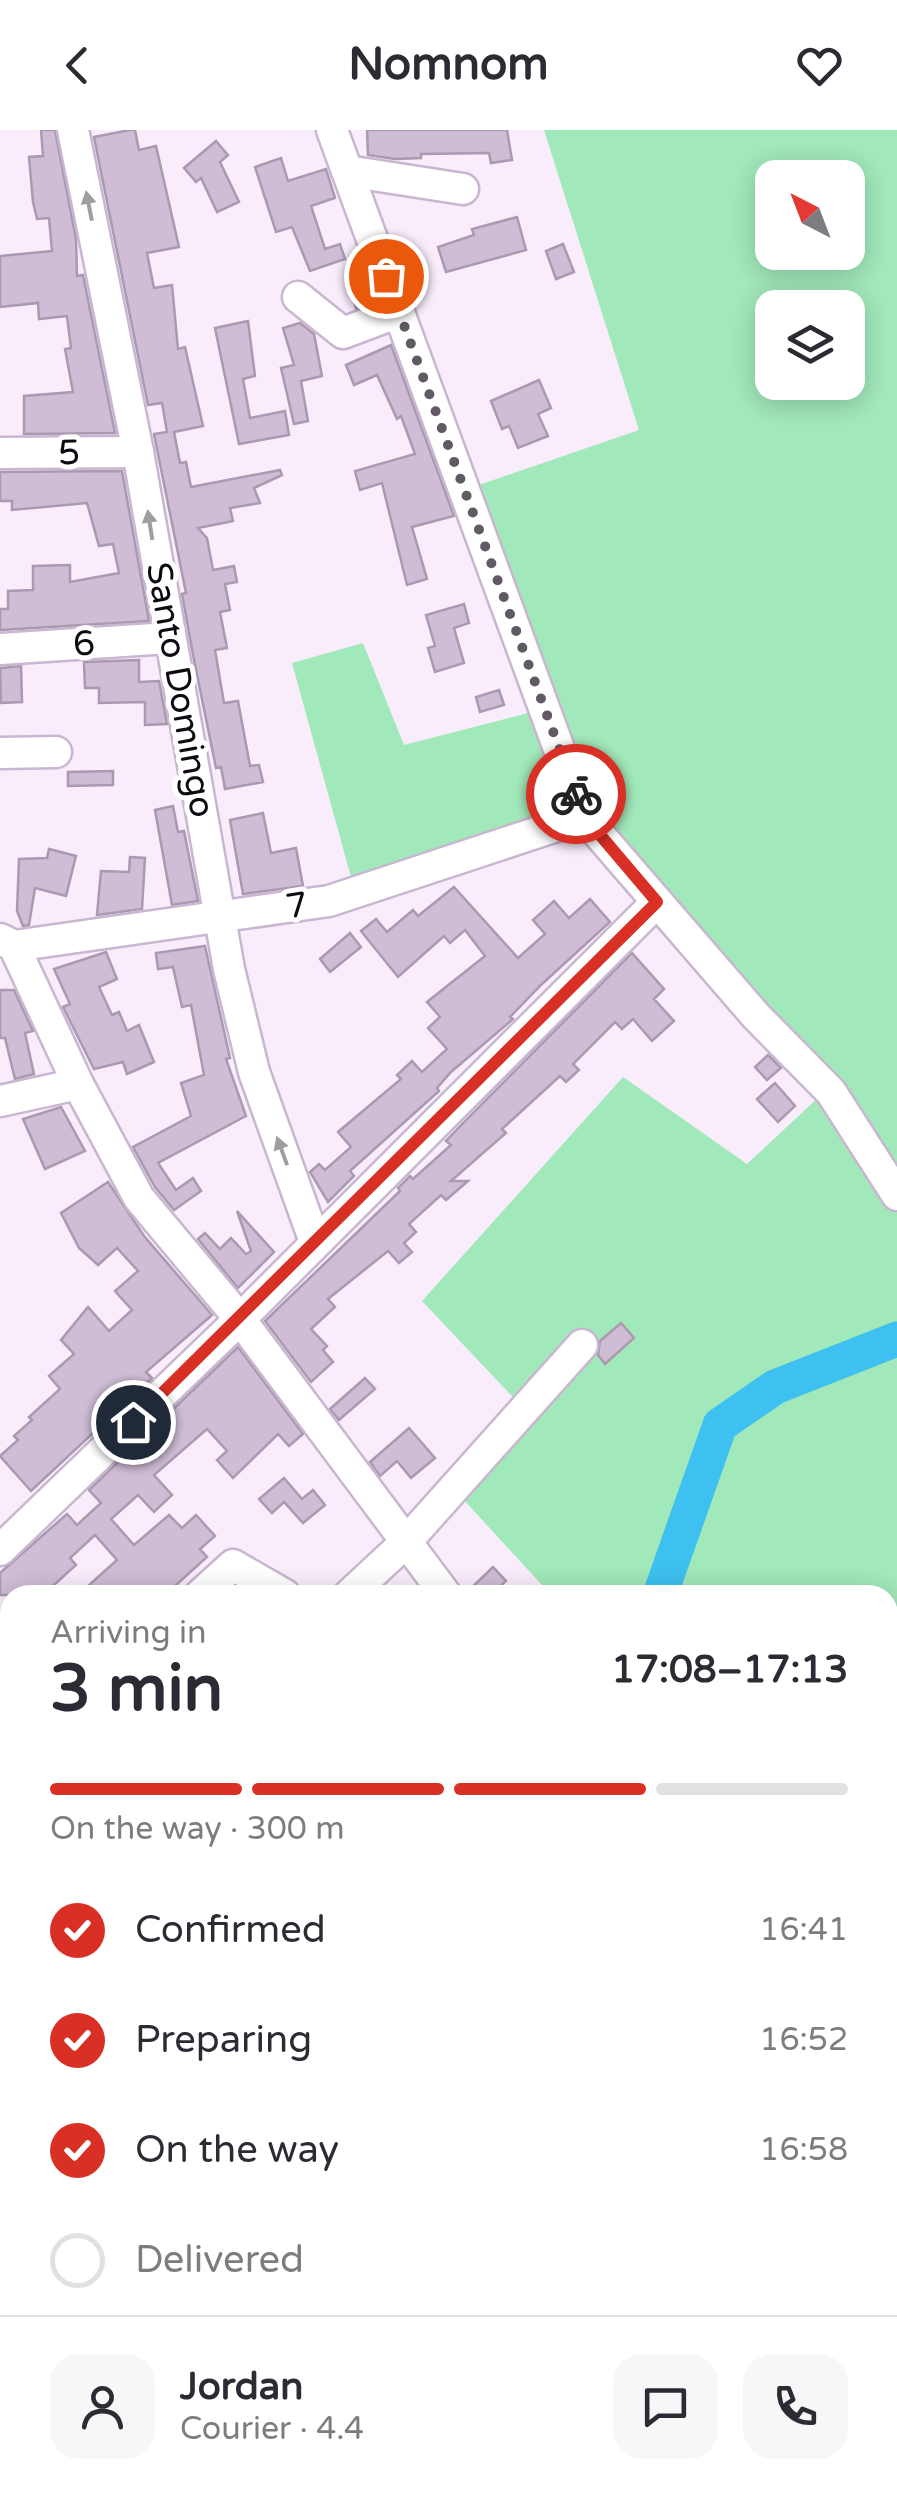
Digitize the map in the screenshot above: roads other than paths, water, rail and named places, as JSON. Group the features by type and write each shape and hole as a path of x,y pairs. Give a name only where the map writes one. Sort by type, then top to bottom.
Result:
{"street":[{"name":"Santo Domingo","path":"74,130 138,452 221,917 254,1072 315,1242"},
{"path":"332,130 584,816 756,1016 831,1092 897,1196"},
{"path":"347,171 463,189"},
{"path":"298,297 343,333 398,312"},
{"name":"5","path":"0,454 138,452"},
{"name":"6","path":"0,650 169,638"},
{"path":"0,754 56,752"},
{"name":"7","path":"7,943 329,901 584,816"},
{"path":"0,1550 240,1319 657,902"},
{"path":"7,943 139,1198 240,1319 438,1585"},
{"path":"0,1101 78,1084"},
{"path":"361,1585 406,1543 582,1345"},
{"path":"211,1585 233,1565 268,1585"}],"waterway":[{"path":"664,1585 720,1425 775,1387 897,1339"}]}
